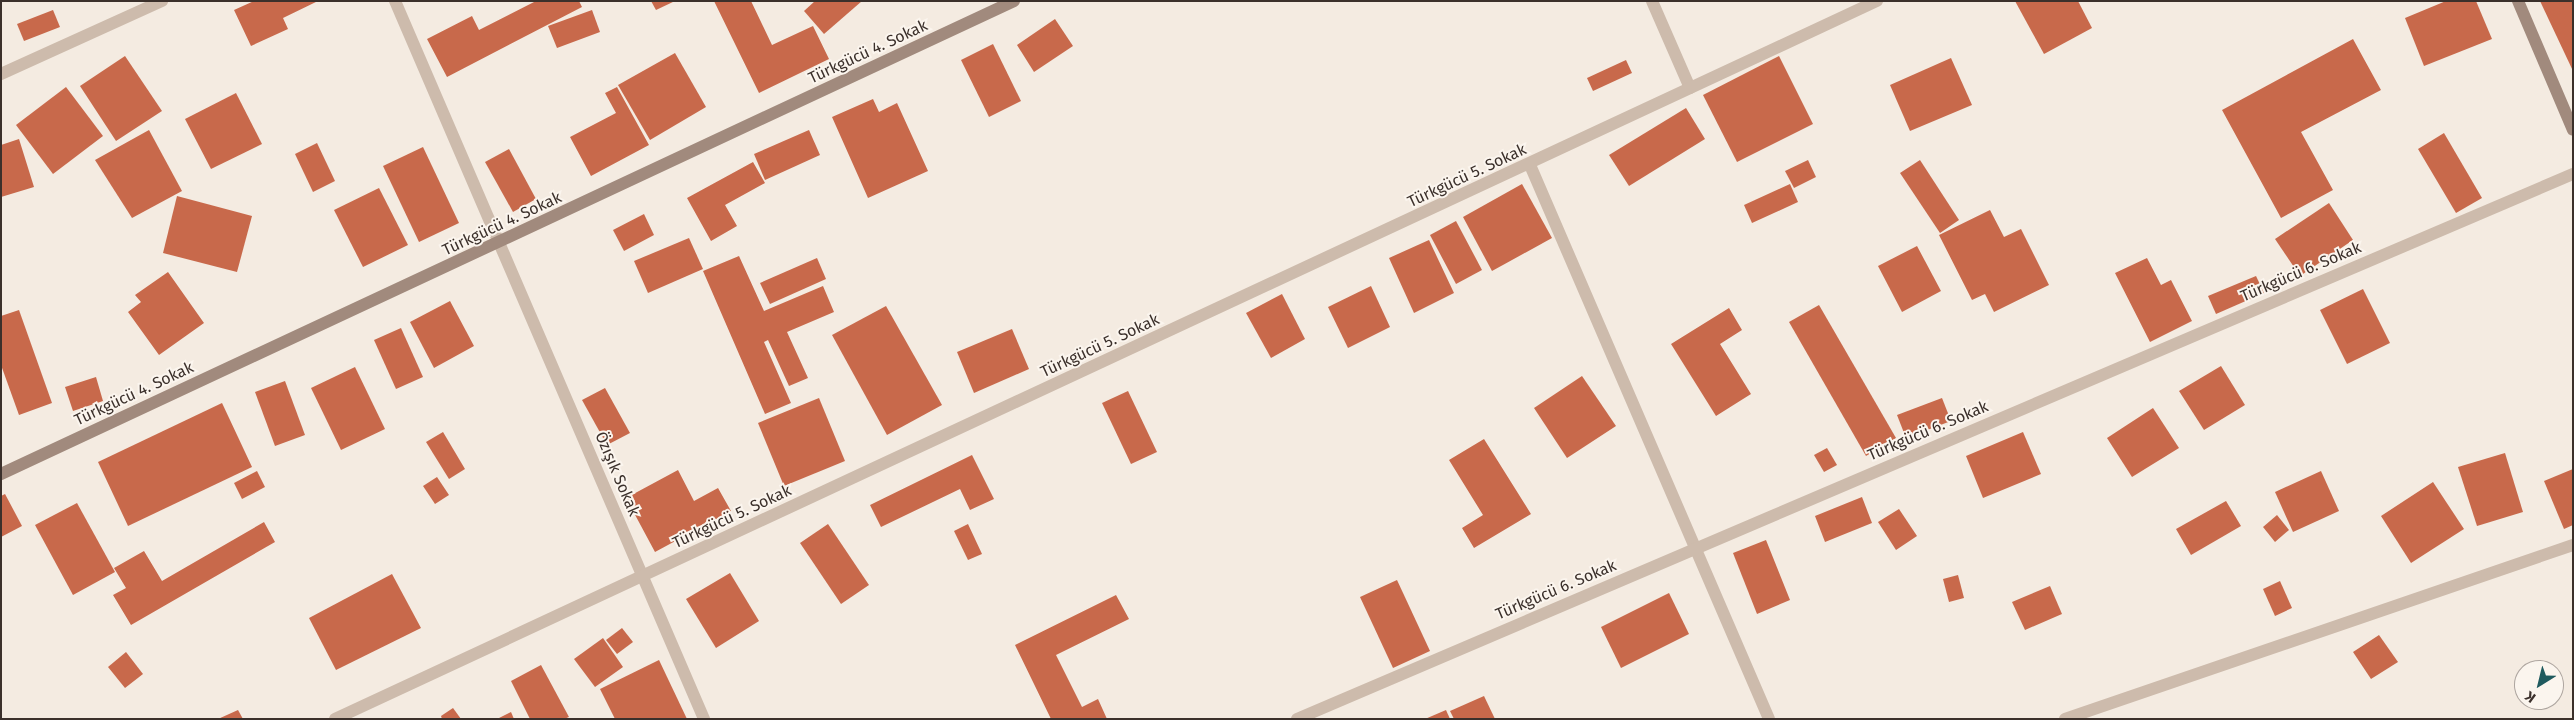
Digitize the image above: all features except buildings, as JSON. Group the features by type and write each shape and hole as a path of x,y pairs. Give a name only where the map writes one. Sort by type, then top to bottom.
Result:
{"main road":[{"name":"Türkgücü 4. Sokak","path":"1,474 500,243 1014,1"},
{"path":"2518,1 2573,130"}],"street":[{"path":"1,74 162,1"},
{"name":"Özışık Sokak","path":"394,1 704,719"},
{"path":"1652,1 1690,88"},
{"name":"Türkgücü 5. Sokak","path":"335,719 1530,165 1877,1"},
{"path":"1530,165 1769,719"},
{"name":"Türkgücü 6. Sokak","path":"1297,719 2573,174"},
{"path":"2065,719 2573,545"}]}
